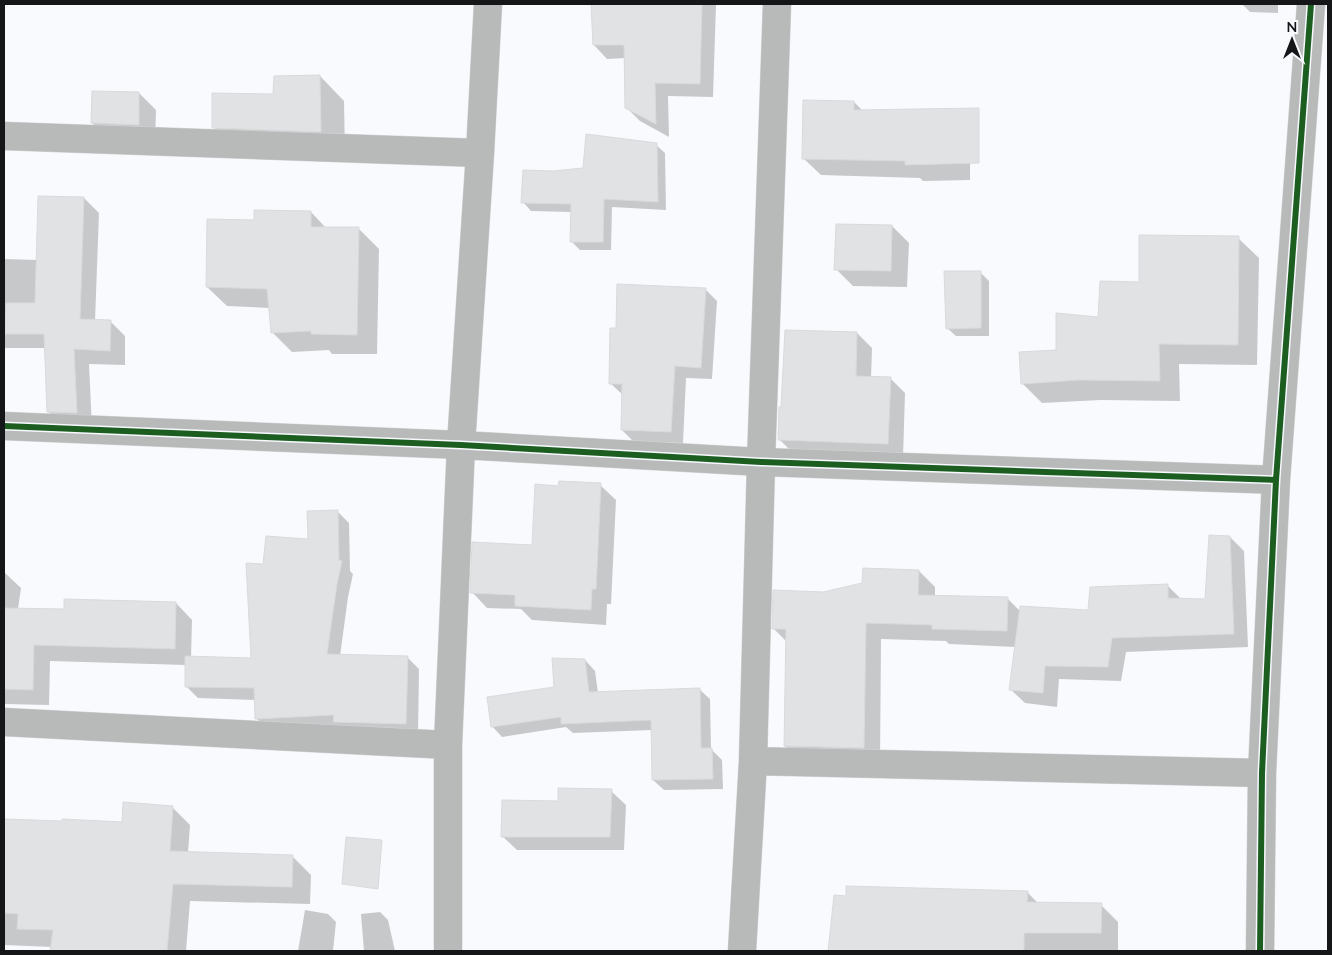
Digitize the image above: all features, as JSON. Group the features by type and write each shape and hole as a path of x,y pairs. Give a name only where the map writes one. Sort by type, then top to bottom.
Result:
{"street":[{"path":"448,951 448,745 460,445 488,4"},
{"path":"742,951 754,761 761,462 777,4"},
{"path":"1260,951 1262,773 1276,480 1311,4"},
{"path":"4,136 480,153"},
{"path":"4,426 460,445 761,462 1276,480"},
{"path":"4,722 448,745"},
{"path":"754,761 1262,773"}],"building":[{"path":"591,4 702,4 700,84 655,83 656,124 625,108 624,45 593,45"},
{"path":"320,75 321,132 212,128 212,93 273,94 274,76"},
{"path":"92,91 139,92 139,125 91,123"},
{"path":"803,100 854,101 854,110 979,108 979,163 905,165 905,161 802,159"},
{"path":"586,134 657,143 658,202 604,199 603,242 570,242 571,204 521,203 523,170 553,171 583,168"},
{"path":"38,196 84,197 80,319 111,320 110,351 74,349 77,413 47,412 44,334 5,334 6,303 35,303"},
{"path":"254,210 311,211 311,227 359,227 357,335 311,334 311,331 271,333 267,289 206,287 207,219 254,220"},
{"path":"836,224 892,225 891,271 834,270"},
{"path":"1139,235 1239,236 1238,345 1159,344 1160,381 1079,380 1021,384 1019,352 1056,350 1056,313 1098,317 1100,281 1139,282"},
{"path":"944,271 981,271 981,328 946,329"},
{"path":"617,284 706,288 701,368 675,366 671,432 621,430 622,384 609,384 610,328 616,328"},
{"path":"785,330 857,332 856,376 891,377 888,444 778,440"},
{"path":"559,481 601,483 596,589 592,589 591,610 515,606 515,595 470,593 472,542 532,545 535,484 558,486"},
{"path":"338,510 339,560 342,561 327,654 408,656 406,724 333,722 334,715 255,719 254,688 185,687 185,656 251,658 246,563 263,564 266,536 308,539 307,511"},
{"path":"1209,535 1230,536 1234,634 1112,638 1108,667 1045,666 1043,693 1009,690 1020,606 1088,610 1090,587 1168,584 1168,598 1205,599"},
{"path":"863,568 919,570 918,595 1008,597 1007,631 932,629 932,625 866,623 864,748 784,746 786,629 772,629 773,590 823,592 862,583"},
{"path":"64,599 176,602 175,649 34,645 33,690 4,689 4,608 64,609"},
{"path":"552,658 585,659 589,692 700,688 701,748 712,748 713,779 652,780 651,720 561,724 561,717 491,727 487,697 554,687"},
{"path":"558,788 612,789 610,837 501,837 502,800 558,801"},
{"path":"123,802 173,806 170,851 293,855 292,887 173,884 167,951 50,951 53,930 17,929 18,914 4,913 4,819 122,822"},
{"path":"346,837 382,840 378,889 342,884"},
{"path":"846,886 1028,891 1027,902 1102,903 1101,933 1024,933 1024,951 828,951 834,895 846,896"}],"cycle path":[{"path":"1260,951 1262,773 1276,480 1311,4"},
{"path":"4,426 461,445 761,462 1276,480"}]}
